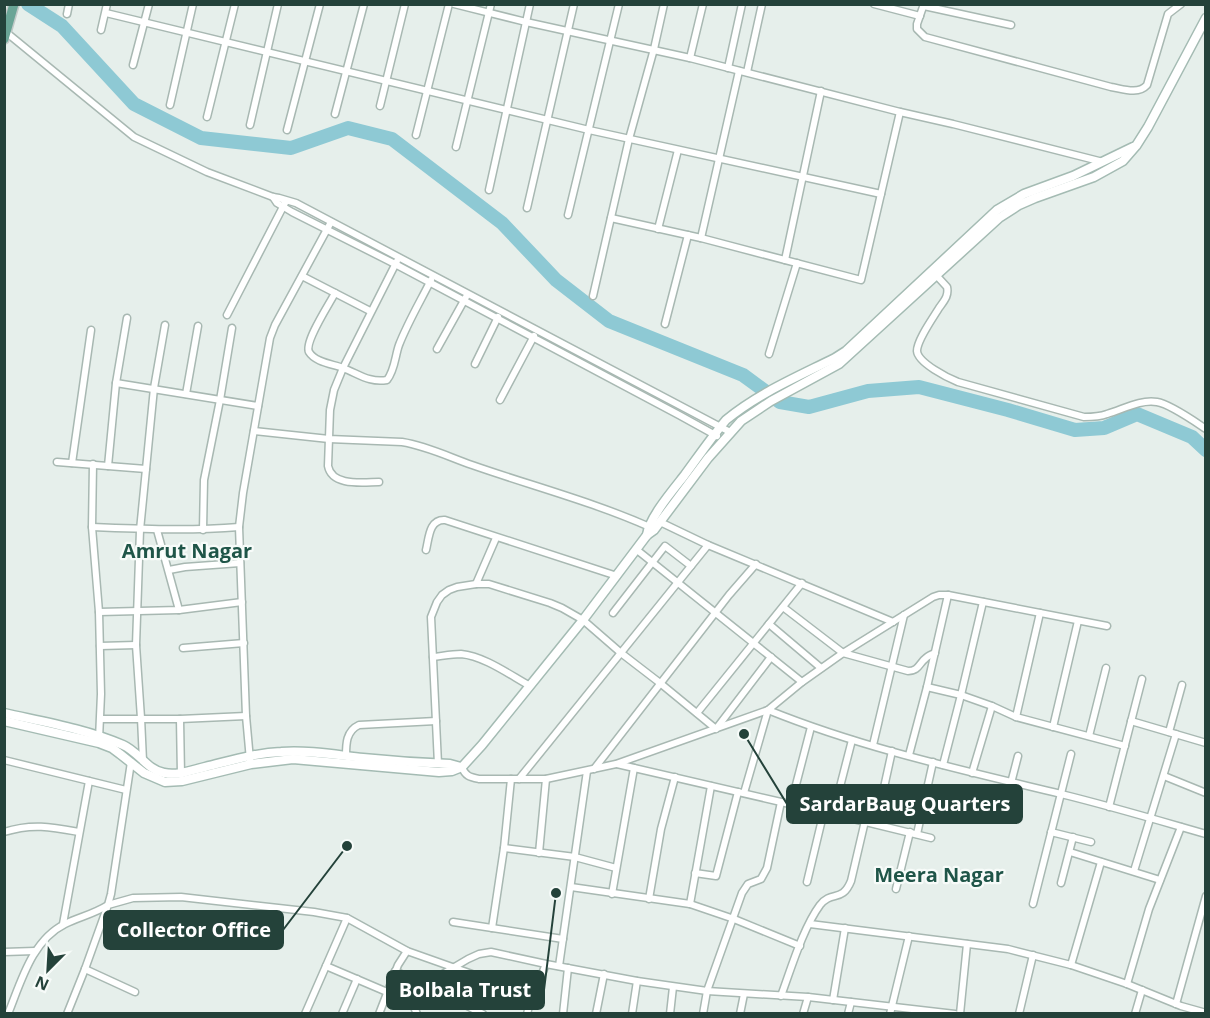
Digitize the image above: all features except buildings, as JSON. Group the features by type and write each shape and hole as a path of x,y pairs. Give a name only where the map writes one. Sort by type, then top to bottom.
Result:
{"main road":[{"path":"5,36 11,11"}],"street":[{"path":"67,14 69,4"},
{"path":"101,30 108,4"},
{"path":"133,65 149,4"},
{"path":"170,105 194,4"},
{"path":"207,117 235,4"},
{"path":"250,125 278,4"},
{"path":"287,130 321,4"},
{"path":"335,114 364,4"},
{"path":"380,106 405,4"},
{"path":"416,135 449,4"},
{"path":"454,4 488,14 654,49 1103,162"},
{"path":"456,147 491,4"},
{"path":"489,190 530,4"},
{"path":"526,208 574,4"},
{"path":"568,215 619,4"},
{"path":"593,296 664,4"},
{"path":"690,58 704,4"},
{"path":"729,68 742,4"},
{"path":"747,72 762,4"},
{"path":"1011,25 924,5 917,29 925,37 1111,87 1139,91 1147,85 1168,14 1181,4"},
{"path":"878,5 920,15"},
{"path":"105,13 589,130 881,194"},
{"path":"653,528 667,499 720,427 737,411 760,395 839,364 1002,211 1094,177 1123,161 1136,146 1159,108 1206,18"},
{"path":"5,36 134,137 207,172 273,197 277,203 296,203 431,279 466,297 501,311 730,432"},
{"path":"701,238 739,71"},
{"path":"785,260 821,91"},
{"path":"611,218 701,238 861,280 900,112"},
{"path":"823,369 1024,194 1073,176 1136,146"},
{"path":"658,228 678,150"},
{"path":"285,203 327,229 397,261"},
{"path":"227,315 285,203"},
{"path":"250,760 246,716 239,527 270,338 331,222"},
{"path":"665,324 688,235"},
{"path":"380,482 343,480 331,474 328,466 331,400 343,368 370,311 397,261"},
{"path":"769,354 797,263"},
{"path":"936,275 947,287 947,295 927,327 917,350 919,357 948,378 1084,417 1106,414 1135,404 1157,402 1168,406 1206,429"},
{"path":"302,276 370,311"},
{"path":"335,293 308,345 309,351 324,362 369,380 387,380 392,374 396,354 405,330 431,279"},
{"path":"466,297 497,318 723,440"},
{"path":"437,349 466,297"},
{"path":"475,364 501,311"},
{"path":"108,465 116,383 127,318"},
{"path":"144,773 136,612 140,530 154,388 165,326"},
{"path":"186,394 198,326"},
{"path":"203,530 204,480 232,327"},
{"path":"72,463 91,330"},
{"path":"500,400 537,330"},
{"path":"250,760 293,759 439,772 462,767 583,620 730,432 741,421 807,377"},
{"path":"116,383 258,406"},
{"path":"254,431 329,439 414,444 708,545 893,622"},
{"path":"57,462 146,469"},
{"path":"93,464 92,527 100,646 99,740"},
{"path":"426,550 434,522 439,519 616,576"},
{"path":"92,527 203,530 239,527"},
{"path":"157,530 179,610"},
{"path":"476,584 496,537"},
{"path":"519,779 708,545"},
{"path":"613,613 665,546 691,566"},
{"path":"637,550 802,682"},
{"path":"169,570 240,562"},
{"path":"594,769 756,564"},
{"path":"697,713 802,583"},
{"path":"438,764 431,617 442,595 457,587 476,584 489,584 539,599 583,620 716,729"},
{"path":"462,767 464,774 479,779 546,779 616,764 716,729 768,710 843,653 939,595 1107,626"},
{"path":"909,755 948,595"},
{"path":"99,612 179,610 242,602"},
{"path":"943,765 983,602"},
{"path":"783,606 843,653 913,671 927,657 935,653"},
{"path":"1016,717 1040,613"},
{"path":"873,745 904,615"},
{"path":"1053,727 1078,621"},
{"path":"769,624 821,668"},
{"path":"183,648 244,643"},
{"path":"100,646 136,645"},
{"path":"433,657 459,654 472,656 530,686"},
{"path":"716,729 771,657"},
{"path":"1089,736 1106,668"},
{"path":"1109,807 1142,679"},
{"path":"1134,872 1164,776 1182,685"},
{"path":"927,687 961,695 1016,717 1125,746"},
{"path":"972,773 992,706"},
{"path":"768,710 811,728 852,740 1206,834"},
{"path":"695,873 716,876 768,710"},
{"path":"4,713 129,748 151,768 181,777"},
{"path":"101,719 246,716"},
{"path":"180,719 181,777"},
{"path":"346,756 346,745 350,732 359,725 436,721"},
{"path":"1131,721 1206,743"},
{"path":"4,722 99,740 144,773 165,782 285,751 462,767"},
{"path":"791,804 811,728"},
{"path":"833,814 852,740"},
{"path":"876,824 892,751"},
{"path":"1033,904 1071,754"},
{"path":"1011,783 1018,756"},
{"path":"4,760 126,790"},
{"path":"67,1014 111,894 131,762"},
{"path":"917,834 933,762"},
{"path":"616,764 931,838"},
{"path":"612,894 634,768"},
{"path":"559,966 587,771"},
{"path":"1164,776 1206,793"},
{"path":"649,898 659,837 675,777"},
{"path":"492,928 511,779"},
{"path":"539,853 546,779"},
{"path":"63,924 89,781"},
{"path":"690,904 711,786"},
{"path":"703,1014 707,992 746,887 752,881 761,879 767,868 781,802"},
{"path":"807,882 824,812"},
{"path":"781,996 800,946 822,902 827,898 842,895 848,890 865,821"},
{"path":"4,832 29,826 43,826 79,832"},
{"path":"1127,984 1149,909 1181,827"},
{"path":"896,889 909,832"},
{"path":"1051,832 1091,842"},
{"path":"1061,883 1073,837"},
{"path":"504,848 575,857 616,868"},
{"path":"1070,852 1160,880"},
{"path":"1071,965 1101,862"},
{"path":"570,887 690,904 734,918 800,946"},
{"path":"1179,1014 1179,1005 1206,896"},
{"path":"8,1014 35,951 47,938 63,924 108,905 133,898 181,897 314,912 347,918 407,951 472,974 528,1010 546,964"},
{"path":"305,1014 347,918"},
{"path":"453,922 563,939"},
{"path":"810,924 1008,949 1071,965 1206,1013"},
{"path":"833,1000 845,927"},
{"path":"890,1014 909,936"},
{"path":"960,1014 967,944"},
{"path":"4,952 35,951"},
{"path":"379,1014 395,971 407,951"},
{"path":"424,985 478,954 492,952 637,981 707,992 808,997 955,1014"},
{"path":"1019,1014 1033,955"},
{"path":"326,966 387,992"},
{"path":"563,1014 568,968"},
{"path":"85,969 135,992"},
{"path":"395,971 483,1014"},
{"path":"596,1014 604,974"},
{"path":"342,1014 357,979"},
{"path":"392,980 411,1000 417,1014"},
{"path":"632,1014 637,981"},
{"path":"670,1014 673,987"},
{"path":"1135,1014 1142,990"},
{"path":"740,1014 744,994"},
{"path":"803,1014 808,997"},
{"path":"848,1014 851,1002"},
{"path":"464,1014 467,1005"}],"waterway":[{"path":"28,4 62,26 134,104 201,138 291,148 348,128 392,139 502,223 556,280 609,321 743,375 780,402 809,407 868,391 919,387 1075,430 1104,428 1137,414 1192,437 1206,450"}],"place":[{"name":"SardarBaug Quarters","path":"744,734"},
{"name":"Collector Office","path":"347,846"},
{"name":"Bolbala Trust","path":"556,893"}],"district":[{"name":"Amrut Nagar","path":"187,550"},
{"name":"Meera Nagar","path":"939,874"}]}
